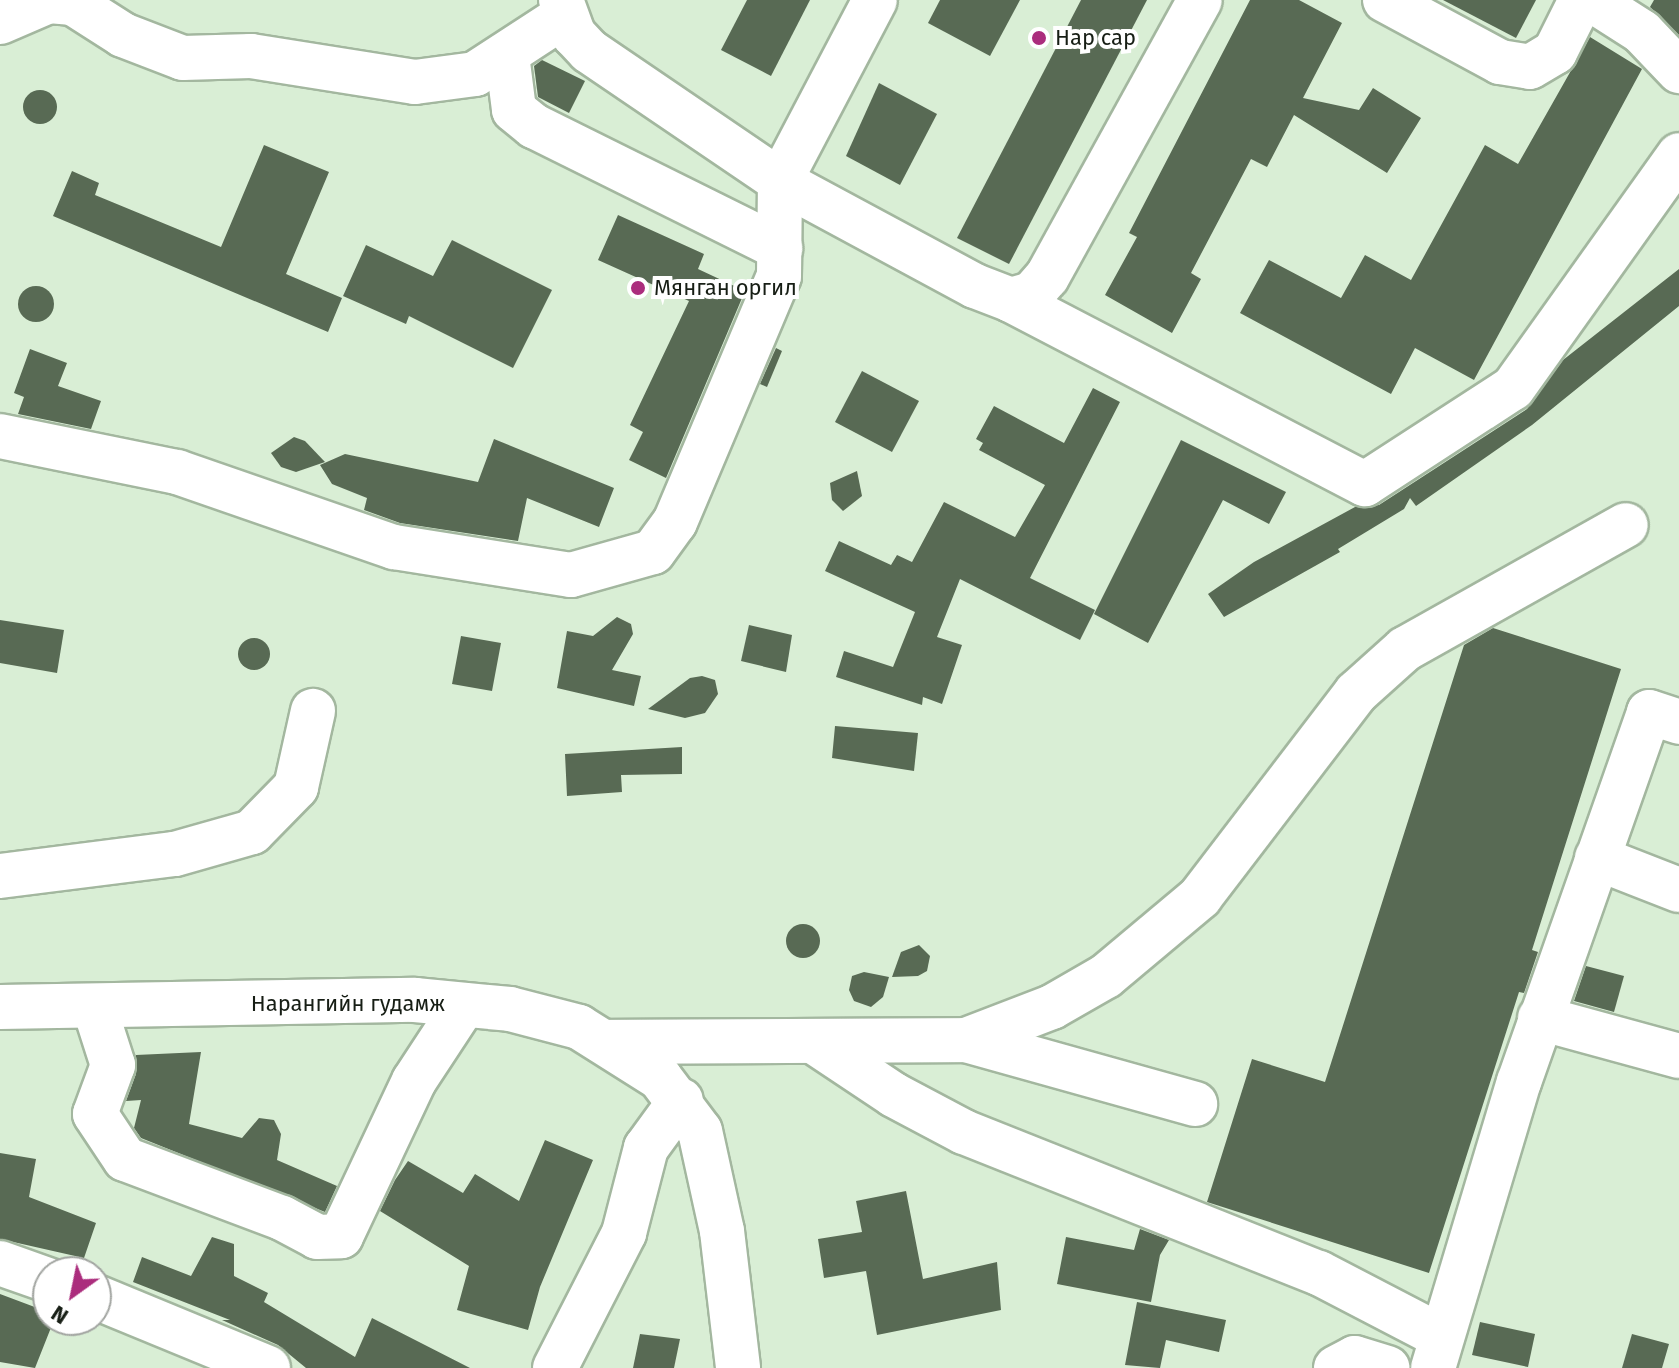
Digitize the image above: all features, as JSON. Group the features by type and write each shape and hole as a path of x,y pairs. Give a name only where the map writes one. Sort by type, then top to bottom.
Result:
{"street":[{"path":"0,436 177,472 394,547 571,575 653,552 675,522 779,276 780,181 875,0"},
{"path":"1011,300 1032,294 1047,277 1200,0"},
{"path":"1385,0 1500,62 1530,67 1555,52 1581,0"},
{"path":"1592,0 1642,32 1679,71"},
{"path":"0,22 49,1 73,3 123,35 183,58 251,56 415,82 462,78 507,55 563,8 589,51 780,181 975,286 1011,300 1365,484 1513,388 1679,155"},
{"path":"507,55 514,110 534,126 780,248"},
{"path":"966,1040 1052,1007 1160,935 1200,897 1356,693 1405,649 1626,525"},
{"path":"0,876 175,854 252,832 296,787 313,711"},
{"path":"813,1041 894,1095 964,1132 1319,1273 1436,1352 1540,1018 1649,712 1679,722"},
{"path":"1597,858 1679,890"},
{"name":"Нарангийн гудамж","path":"0,1007 95,1009 360,1000 464,1005 545,1016 610,1042 681,1100 700,1131 714,1184 738,1368"},
{"path":"95,1009 113,1065 95,1114 125,1159 282,1218 317,1237 341,1236 414,1081 464,1005"},
{"path":"1540,1018 1679,1056"},
{"path":"610,1042 966,1040 1195,1104"},
{"path":"555,1368 624,1233 646,1148 681,1100"},
{"path":"0,1263 32,1274"},
{"path":"112,1304 268,1368"},
{"path":"1336,1368 1355,1358 1387,1368"}],"building":[{"path":"747,0 810,0 771,76 721,50"},
{"path":"940,0 1020,0 990,56 928,23"},
{"path":"1081,0 1147,0 1009,264 957,238"},
{"path":"1250,0 1299,0 1342,23 1303,98 1359,110 1373,88 1421,118 1387,173 1294,115 1267,167 1251,159 1191,273 1201,279 1172,333 1105,295 1137,237 1129,233"},
{"path":"1443,0 1536,0 1516,38"},
{"path":"1654,0 1679,0 1679,35 1650,7"},
{"path":"1590,37 1642,69 1474,380 1415,348 1391,394 1240,313 1269,260 1341,298 1365,255 1411,280 1485,145 1518,164"},
{"path":"542,60 585,81 569,113 538,97 534,66"},
{"path":"879,83 937,114 900,185 846,156"},
{"path":"40,90 52,95 57,107 52,119 40,124 28,119 23,107 28,95"},
{"path":"264,145 329,172 286,274 342,298 328,332 53,216 72,171 99,183 95,195 221,247"},
{"path":"618,215 704,254 698,269 745,291 666,478 629,460 643,432 630,425 689,301 598,260"},
{"path":"452,240 552,290 513,368 409,316 406,324 343,296 366,245 433,276"},
{"path":"1679,269 1679,306 1532,425 1416,506 1410,498 1404,509 1338,549 1340,552 1224,617 1208,594 1254,562 1355,507 1379,505 1527,409 1563,360"},
{"path":"36,286 48,292 54,304 48,316 36,322 24,316 18,304 24,292"},
{"path":"776,348 782,351 767,387 760,384"},
{"path":"30,349 67,363 58,386 101,401 91,429 18,414 24,397 14,393"},
{"path":"862,371 919,401 892,452 835,422"},
{"path":"1093,388 1120,402 1030,578 1095,610 1080,640 960,579 937,637 962,645 942,704 923,697 922,705 836,677 844,651 893,667 915,612 825,571 839,541 891,565 897,555 912,562 944,502 1015,537 1045,485 979,450 983,443 976,439 994,406 1064,443"},
{"path":"294,437 305,441 325,462 296,472 281,467 271,453"},
{"path":"494,439 614,488 599,527 527,498 518,541 400,523 364,510 367,498 332,484 320,465 345,454 478,482"},
{"path":"1181,440 1286,492 1269,524 1223,500 1148,643 1094,614"},
{"path":"857,471 862,496 843,511 832,500 830,483"},
{"path":"617,617 631,624 633,634 612,670 641,676 634,706 557,688 567,631 593,636"},
{"path":"0,620 64,630 57,673 0,663"},
{"path":"749,625 792,635 786,672 741,661"},
{"path":"1493,628 1621,669 1532,950 1538,952 1524,993 1519,992 1429,1273 1207,1202 1252,1059 1325,1082 1464,645"},
{"path":"461,636 501,643 492,691 452,684"},
{"path":"254,638 265,643 270,654 265,665 254,670 243,665 238,654 243,643"},
{"path":"702,676 715,680 718,694 705,713 685,718 648,709 690,678"},
{"path":"835,726 918,733 914,771 832,758"},
{"path":"682,747 682,774 621,775 622,792 567,796 565,754"},
{"path":"803,924 815,929 820,941 815,953 803,958 791,953 786,941 791,929"},
{"path":"919,945 930,956 927,971 918,976 892,977 901,952"},
{"path":"1586,966 1624,976 1614,1012 1574,1001"},
{"path":"864,972 889,977 883,997 871,1007 854,1001 849,990 852,976"},
{"path":"201,1052 189,1124 242,1138 259,1118 274,1120 281,1134 277,1160 337,1186 325,1212 141,1138 134,1128 141,1100 126,1101 136,1074 136,1055"},
{"path":"545,1140 593,1160 540,1287 528,1330 457,1310 469,1266 380,1211 395,1180 408,1161 463,1193 475,1174 519,1201"},
{"path":"0,1153 36,1159 29,1197 96,1223 85,1256 0,1239"},
{"path":"906,1191 923,1279 997,1262 1001,1310 877,1335 866,1271 824,1278 818,1239 862,1232 856,1201"},
{"path":"1140,1229 1169,1240 1160,1255 1151,1302 1057,1284 1066,1237 1134,1250"},
{"path":"212,1237 234,1244 234,1276 268,1293 264,1302 355,1357 372,1318 470,1368 306,1368 278,1345 222,1320 230,1320 133,1282 142,1257 191,1276"},
{"path":"0,1294 32,1306 32,1336 48,1336 35,1368 0,1362"},
{"path":"1137,1302 1226,1320 1219,1352 1166,1340 1160,1368 1125,1365"},
{"path":"1480,1322 1535,1334 1528,1367 1472,1355"},
{"path":"640,1334 680,1339 674,1368 633,1368"},
{"path":"1632,1334 1669,1344 1662,1368 1622,1368"}],"place":[{"name":"Нар сар","path":"1039,38"},
{"name":"Мянган оргил","path":"638,288"}]}
